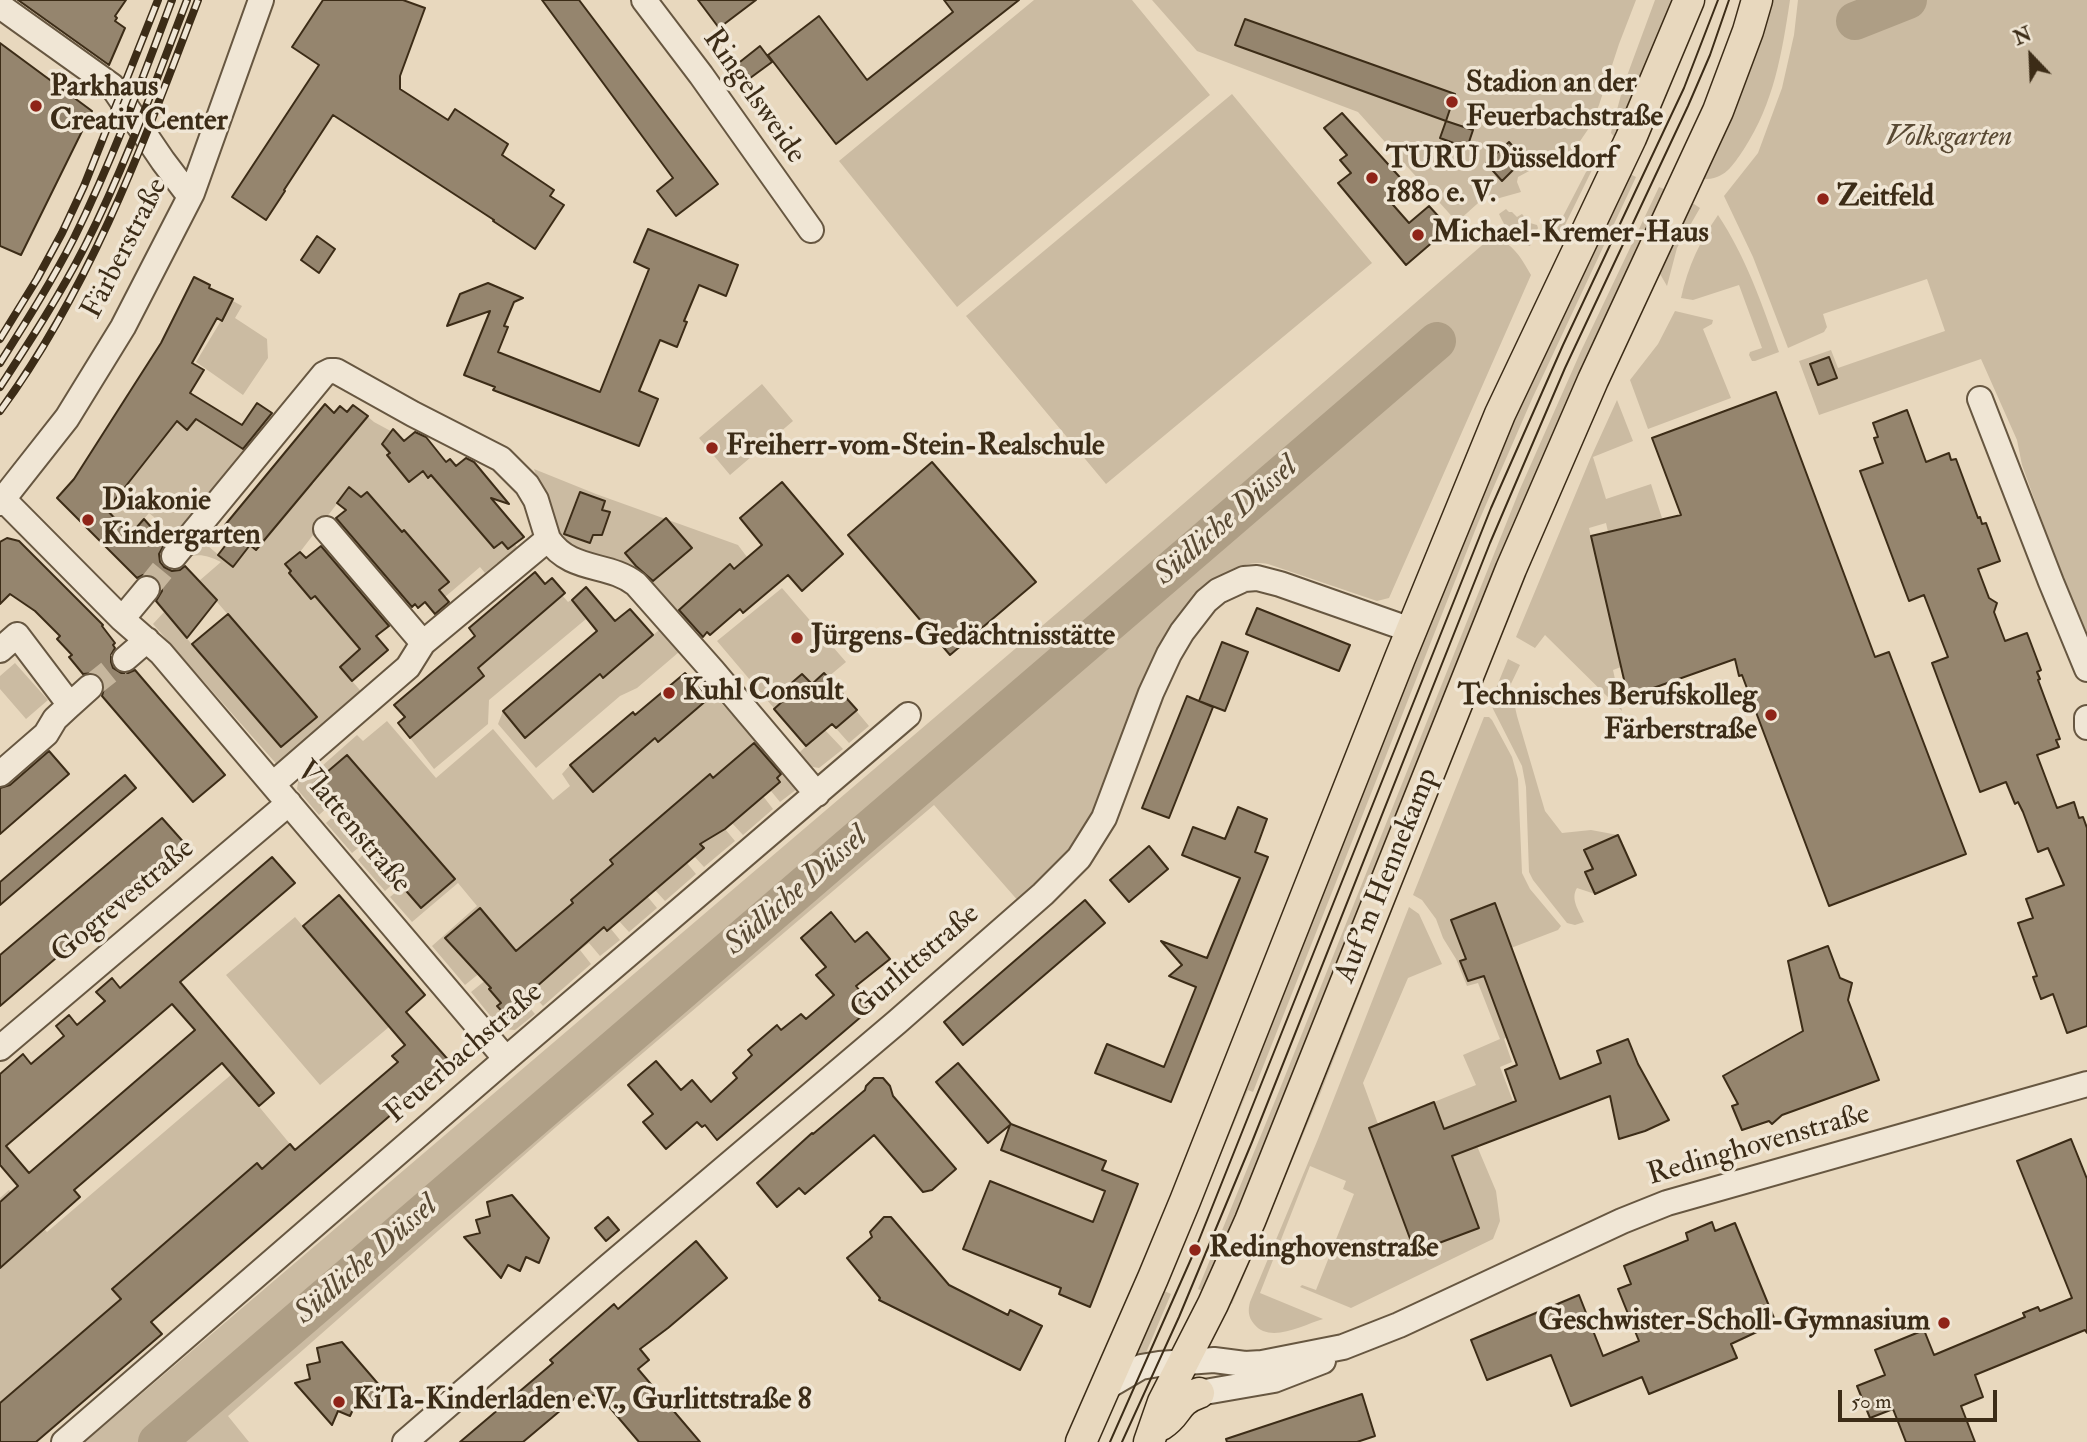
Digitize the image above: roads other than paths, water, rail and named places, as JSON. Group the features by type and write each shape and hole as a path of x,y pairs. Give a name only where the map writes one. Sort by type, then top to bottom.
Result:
{"main road":[{"path":"1081,1442 1185,1200 1411,630 1500,414 1632,138 1689,0"},
{"name":"Auf'm Hennekamp","path":"1152,1435 1163,1402 1203,1324 1250,1220 1511,569 1587,392 1718,111 1757,0"},
{"path":"1152,1435 1171,1418 1183,1400 1199,1393"}],"street":[{"name":"Färberstraße","path":"1,501 67,418 123,327 192,193 261,0"},
{"name":"Ringelsweide","path":"644,0 811,230"},
{"path":"0,6 112,86 163,161 185,190 192,193"},
{"path":"174,556 324,374 330,370 335,371 501,459 527,485 536,500 548,540 555,549 569,559 591,568 620,574 636,584 817,794"},
{"path":"1980,399 2087,669"},
{"name":"Vlattenstraße","path":"1,501 122,619 161,653 506,1059"},
{"path":"326,528 423,643"},
{"name":"Gogrevestraße","path":"0,1048 215,866 281,793 408,667 423,643 548,540"},
{"name":"Gurlittstraße","path":"405,1442 897,1022 1044,894 1079,858 1104,818 1151,693 1169,654 1206,601 1218,591 1244,579 1257,578 1411,630"},
{"path":"122,619 147,589"},
{"path":"0,650 17,635 70,705"},
{"path":"125,659 147,640"},
{"path":"0,774 46,734 55,719 90,687"},
{"name":"Feuerbachstraße","path":"64,1442 908,715"},
{"path":"2087,718 2087,727"},
{"name":"Redinghovenstraße","path":"1105,1388 1141,1367 1214,1360 1262,1363 1343,1347 1399,1325 1611,1226 1667,1203 2087,1084"},
{"path":"1203,1324 1214,1360"},
{"name":"Redinghovenstraße","path":"1199,1393 1274,1380 1318,1364 1343,1347"}],"waterway":[{"name":"Südliche Düssel","path":"1855,21 1908,0"},
{"name":"Südliche Düssel","path":"157,1442 1437,341"}],"tunnel":[{"path":"147,589 174,556"},
{"path":"90,687 125,659"}],"tram line":[{"path":"1110,1442 1195,1250 1491,508 1563,345 1684,88 1718,0"},
{"path":"1122,1442 1179,1317 1252,1142 1490,543 1565,368 1688,106 1710,55 1729,0"}],"railway":[{"path":"0,339 37,279 84,186 158,0"},
{"path":"0,363 57,270 88,209 172,0"},
{"path":"0,387 55,300 100,216 187,0"},
{"path":"0,411 62,314 88,264 136,160 198,0"}],"place":[{"name":"Stadion an der Feuerbachstraße","path":"1452,102"},
{"name":"Parkhaus Creativ Center","path":"36,106"},
{"name":"TURU Düsseldorf 1880 e. V.","path":"1372,178"},
{"name":"Zeitfeld","path":"1823,199"},
{"name":"Michael-Kremer-Haus","path":"1418,235"},
{"name":"Freiherr-vom-Stein-Realschule","path":"712,448"},
{"name":"Diakonie Kindergarten","path":"88,520"},
{"name":"Jürgens-Gedächtnisstätte","path":"797,638"},
{"name":"Kuhl Consult","path":"669,693"},
{"name":"Technisches Berufskolleg Färberstraße","path":"1771,715"},
{"name":"Redinghovenstraße","path":"1195,1250"},
{"name":"Geschwister-Scholl-Gymnasium","path":"1944,1323"},
{"name":"KiTa-Kinderladen e.V., Gurlittstraße 8","path":"339,1402"}],"park label":[{"name":"Volksgarten","path":"1949,139"}]}
